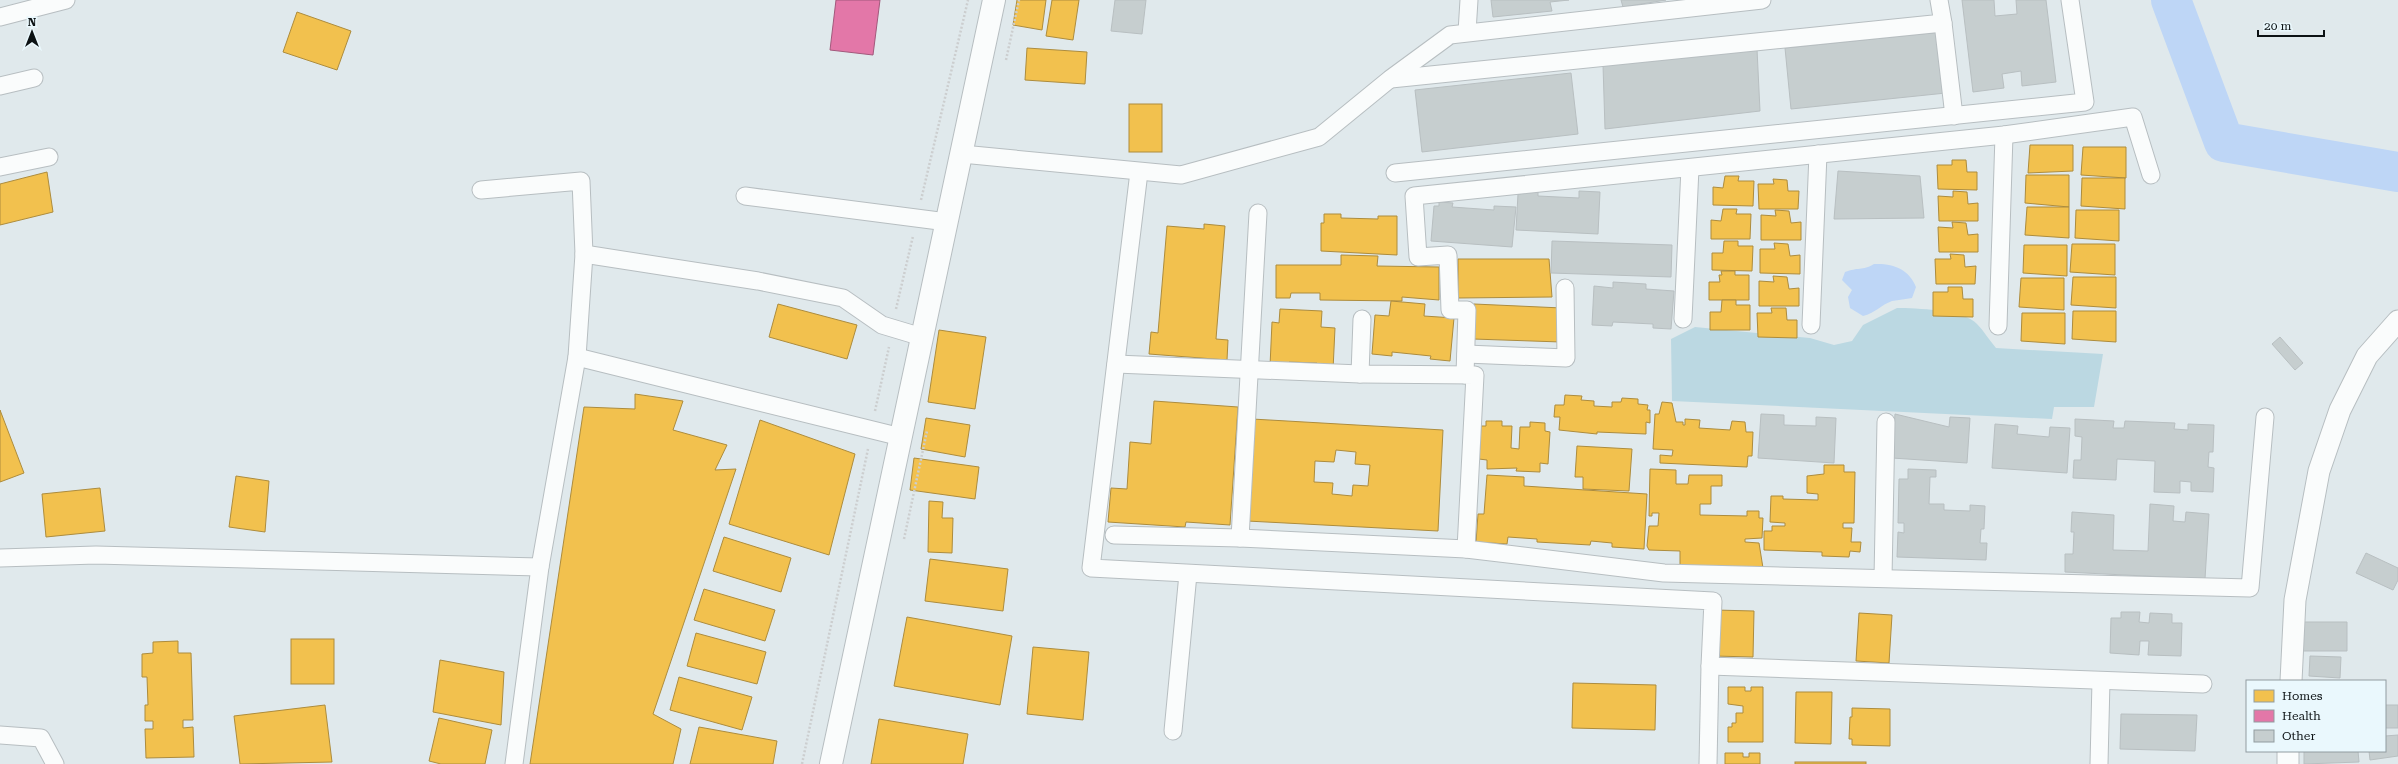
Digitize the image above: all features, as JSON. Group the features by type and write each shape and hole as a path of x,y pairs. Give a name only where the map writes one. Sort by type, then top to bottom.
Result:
{"main road":[{"path":"832,764 994,0"}],"street":[{"path":"0,17 66,0"},
{"path":"1467,32 1469,0"},
{"path":"962,154 1181,175 1318,137 1390,79 1450,35 1698,3 1762,0"},
{"path":"1939,0 1954,116"},
{"path":"1395,173 2085,102 2070,0"},
{"path":"1390,79 1943,23"},
{"path":"0,86 34,78"},
{"path":"1465,375 1467,310 1450,310 1448,256 1418,257 1414,196 2004,135 2132,117 2152,175"},
{"path":"1998,326 2004,135"},
{"path":"1811,325 1818,154"},
{"path":"0,168 49,157"},
{"path":"1683,319 1690,168"},
{"path":"1139,172 1090,568 1713,601 1708,764"},
{"path":"481,190 581,181 584,254 577,357 540,568 514,764"},
{"path":"745,196 947,222"},
{"path":"1240,538 1258,213"},
{"path":"584,254 758,281 843,298 882,326 922,337"},
{"path":"1466,354 1566,358 1565,288"},
{"path":"1360,374 1362,319"},
{"path":"2291,680 2294,600 2319,471 2340,410 2367,356 2398,321"},
{"path":"577,357 901,437"},
{"path":"1116,364 1360,374 1475,375 1466,549"},
{"path":"1114,535 1240,538 1466,549 1664,573 2250,588 2265,417"},
{"path":"1882,578 1886,422"},
{"path":"0,558 96,555 540,568"},
{"path":"1173,731 1188,574"},
{"path":"1710,666 2203,684"},
{"path":"2099,764 2101,681"},
{"path":"0,736 41,738 55,764"},
{"path":"2288,752 2288,764"}],"path":[{"path":"920,207 968,0"},
{"path":"895,315 914,230"},
{"path":"875,416 889,346"},
{"path":"802,764 868,446"}],"shaded area":[{"path":"1874,264 1900,268 1909,276 1916,287 1912,298 1892,301 1863,316 1850,308 1848,297 1852,290 1842,280 1845,272 1866,268"},
{"path":"1897,308 1939,311 1971,319 1977,324 1996,348 2103,354 2094,407 2054,407 2052,419 1672,401 1671,339 1695,327 1810,338 1834,345 1852,341 1863,325"}],"building: Homes":[{"path":"1017,0 1046,0 1042,30 1013,25"},
{"path":"1052,0 1079,0 1073,40 1046,36"},
{"path":"297,12 351,31 337,70 283,52"},
{"path":"1027,48 1087,52 1085,84 1025,80"},
{"path":"1129,104 1162,104 1162,152 1129,152"},
{"path":"2030,145 2073,145 2073,171 2028,173"},
{"path":"2083,147 2126,147 2126,178 2081,175"},
{"path":"1952,160 1966,160 1967,172 1977,172 1977,190 1938,189 1937,165 1952,165"},
{"path":"47,172 53,212 0,225 0,184"},
{"path":"2026,175 2069,175 2069,207 2025,203"},
{"path":"1725,176 1739,176 1738,181 1754,181 1753,206 1713,205 1713,187 1723,188"},
{"path":"2082,178 2125,178 2125,209 2081,206"},
{"path":"1773,179 1787,180 1788,191 1799,191 1798,209 1759,209 1758,184 1774,184"},
{"path":"1953,191 1967,192 1968,204 1978,203 1978,221 1939,221 1938,196 1953,197"},
{"path":"2027,207 2069,207 2069,238 2025,235"},
{"path":"1723,209 1737,209 1736,214 1751,214 1750,239 1711,239 1711,220 1721,221"},
{"path":"1775,210 1789,211 1791,223 1801,222 1801,240 1761,240 1761,215 1776,216"},
{"path":"2076,210 2119,210 2119,241 2075,238"},
{"path":"1324,214 1341,214 1341,218 1378,219 1378,216 1397,216 1397,255 1321,251 1321,223 1324,223"},
{"path":"1952,222 1966,223 1968,235 1978,234 1978,252 1939,252 1938,227 1953,228"},
{"path":"1204,224 1225,226 1216,339 1228,340 1227,360 1149,354 1151,332 1158,333 1167,226 1204,229"},
{"path":"1724,241 1738,241 1738,246 1753,246 1752,271 1712,270 1712,253 1723,253"},
{"path":"1774,243 1788,244 1790,256 1800,255 1800,274 1760,273 1760,249 1775,249"},
{"path":"2072,244 2115,244 2115,275 2070,272"},
{"path":"2024,245 2067,245 2067,276 2023,273"},
{"path":"1950,254 1964,255 1965,267 1976,266 1975,284 1936,284 1935,259 1951,259"},
{"path":"1341,255 1378,256 1377,266 1439,267 1439,300 1402,297 1402,301 1320,300 1320,293 1291,293 1290,298 1276,298 1276,265 1341,265"},
{"path":"1458,259 1549,259 1552,297 1458,298"},
{"path":"1721,271 1735,271 1735,275 1749,275 1749,300 1709,300 1709,282 1720,282 1719,275 1722,275"},
{"path":"1773,276 1787,277 1789,289 1799,288 1799,306 1759,306 1759,281 1774,282"},
{"path":"2073,277 2116,277 2116,308 2071,305"},
{"path":"2021,278 2064,278 2064,310 2019,307"},
{"path":"1948,287 1962,287 1963,299 1973,299 1973,317 1933,316 1933,292 1948,292"},
{"path":"1722,300 1736,300 1736,305 1750,305 1750,330 1710,330 1710,312 1721,312"},
{"path":"1391,301 1425,304 1424,316 1454,318 1450,361 1430,359 1431,356 1392,352 1392,356 1372,354 1375,315 1389,316"},
{"path":"778,304 857,325 847,359 769,337"},
{"path":"1474,304 1562,308 1561,342 1473,339"},
{"path":"1771,308 1786,308 1787,320 1797,320 1797,338 1758,337 1757,313 1772,313"},
{"path":"1280,309 1322,311 1321,327 1335,328 1333,370 1317,370 1317,363 1289,362 1289,367 1270,366 1272,322 1279,323"},
{"path":"2073,311 2116,311 2116,342 2072,339"},
{"path":"2022,313 2065,313 2065,344 2021,341"},
{"path":"939,330 986,337 975,409 928,402"},
{"path":"635,394 683,401 673,430 727,445 715,470 736,469 653,714 681,729 673,764 530,764 584,407 635,409"},
{"path":"1565,395 1582,396 1581,400 1594,401 1594,406 1612,407 1612,402 1621,402 1622,398 1638,399 1638,404 1648,405 1647,410 1650,410 1650,423 1646,422 1646,434 1597,432 1597,434 1559,430 1560,417 1554,417 1555,405 1564,405"},
{"path":"1154,401 1238,407 1230,525 1186,522 1185,527 1108,522 1111,488 1127,489 1130,442 1151,444"},
{"path":"1662,402 1672,403 1676,422 1683,422 1683,425 1685,425 1685,419 1700,420 1699,428 1730,430 1732,421 1745,422 1746,432 1753,432 1752,456 1748,456 1747,467 1660,463 1660,455 1672,456 1673,450 1653,449 1655,414 1659,414"},
{"path":"0,410 24,473 0,482"},
{"path":"926,418 970,425 965,457 921,449"},
{"path":"1252,419 1443,430 1438,531 1247,521","holes":["1336,450 1356,452 1355,464 1370,465 1368,486 1353,485 1352,496 1332,494 1333,483 1314,482 1315,461 1334,462"]},
{"path":"760,420 855,454 829,555 729,524"},
{"path":"1486,421 1502,421 1502,426 1512,426 1511,448 1519,449 1520,427 1530,427 1530,422 1545,423 1545,431 1550,432 1548,464 1540,463 1540,472 1516,471 1517,468 1487,469 1487,460 1479,459 1481,426 1486,426"},
{"path":"1577,446 1632,449 1629,491 1583,489 1583,477 1575,477"},
{"path":"914,458 979,467 975,499 910,490"},
{"path":"1824,465 1844,465 1844,472 1855,472 1854,523 1843,523 1843,528 1852,528 1851,542 1861,542 1860,552 1850,551 1849,557 1822,556 1822,552 1764,550 1764,531 1772,531 1772,526 1785,526 1785,523 1770,522 1771,496 1783,496 1783,499 1818,500 1818,494 1807,493 1807,476 1824,474"},
{"path":"1650,469 1676,470 1676,484 1688,484 1689,475 1722,475 1722,486 1711,486 1711,504 1700,504 1700,515 1747,516 1747,511 1759,511 1759,518 1763,518 1762,538 1745,539 1745,542 1759,543 1763,568 1680,566 1680,551 1649,550 1647,546 1649,526 1658,526 1659,513 1652,513 1652,516 1649,516"},
{"path":"1487,475 1524,477 1524,486 1647,494 1644,549 1612,547 1612,543 1591,541 1590,545 1537,542 1537,539 1508,537 1507,544 1476,542 1478,514 1484,514"},
{"path":"236,476 269,481 265,532 229,527"},
{"path":"100,488 105,531 46,537 42,494"},
{"path":"929,501 943,502 942,518 953,518 952,553 928,552"},
{"path":"724,537 791,558 781,592 713,571"},
{"path":"930,559 1008,569 1003,611 925,601"},
{"path":"704,589 775,610 765,641 694,620"},
{"path":"1715,610 1754,611 1753,657 1714,656"},
{"path":"1859,613 1892,615 1889,663 1856,661"},
{"path":"907,617 1012,636 1000,705 894,686"},
{"path":"696,633 766,652 757,684 687,666"},
{"path":"291,639 334,639 334,684 291,684"},
{"path":"178,641 178,653 191,653 193,720 183,720 183,728 193,727 194,757 146,758 145,729 153,729 153,721 145,721 145,705 148,705 147,677 142,677 142,654 153,653 153,642"},
{"path":"1033,647 1089,652 1083,720 1027,714"},
{"path":"440,660 504,672 501,725 433,712"},
{"path":"679,677 752,697 742,730 670,710"},
{"path":"1573,683 1656,685 1655,730 1572,728"},
{"path":"1728,687 1745,687 1745,691 1751,691 1751,687 1763,687 1763,742 1728,742 1728,727 1732,727 1732,723 1736,723 1736,713 1743,713 1743,706 1728,704"},
{"path":"1796,692 1832,692 1831,744 1795,743"},
{"path":"325,705 332,762 240,764 234,716"},
{"path":"1852,708 1890,709 1890,746 1852,745 1852,739 1849,739"},
{"path":"439,718 492,730 485,764 441,764 429,761"},
{"path":"879,719 968,734 963,764 871,764"},
{"path":"699,727 777,741 773,764 690,764"},
{"path":"1725,753 1743,753 1743,757 1749,757 1749,753 1760,753 1760,764 1725,764"},
{"path":"1795,762 1866,762 1866,764 1795,764"}],"building: Health":[{"path":"836,0 880,0 873,55 830,50"}],"building: Other":[{"path":"1115,0 1146,0 1142,34 1111,31"},
{"path":"1491,0 1569,0 1550,2 1552,11 1493,17"},
{"path":"1621,0 1666,0 1623,7"},
{"path":"1962,0 1994,0 1995,16 2017,14 2016,0 2046,0 2056,82 2022,86 2021,71 2002,74 2004,88 1973,92"},
{"path":"1940,32 1946,93 1791,109 1785,48"},
{"path":"1757,49 1760,111 1605,129 1603,65"},
{"path":"1571,73 1578,134 1422,152 1415,90"},
{"path":"1838,171 1920,176 1924,218 1834,219"},
{"path":"1521,190 1538,191 1538,196 1579,198 1579,191 1600,192 1598,234 1516,230 1518,194 1521,194"},
{"path":"1439,202 1453,203 1452,207 1494,210 1494,206 1516,207 1512,247 1431,241 1434,206 1439,206"},
{"path":"1552,241 1672,245 1671,277 1551,273"},
{"path":"1613,282 1646,284 1646,289 1674,291 1671,329 1653,328 1653,324 1613,322 1612,326 1592,325 1594,286 1613,288"},
{"path":"2280,337 2303,363 2295,370 2272,344"},
{"path":"1761,414 1784,415 1784,425 1816,426 1816,417 1836,418 1834,463 1758,458"},
{"path":"1895,414 1949,427 1950,417 1970,418 1967,463 1892,458"},
{"path":"2075,419 2114,421 2113,428 2124,428 2125,421 2175,423 2174,429 2188,430 2188,424 2214,425 2213,452 2209,452 2208,467 2214,468 2213,492 2191,491 2191,482 2180,481 2180,493 2154,492 2155,461 2117,459 2116,480 2073,478 2074,460 2081,460 2082,437 2075,436"},
{"path":"1995,424 2018,426 2017,434 2049,437 2050,427 2070,428 2067,473 1992,468"},
{"path":"1908,469 1936,470 1936,477 1930,477 1929,504 1944,504 1944,510 1970,511 1970,505 1985,506 1984,529 1981,529 1980,543 1987,543 1986,560 1897,557 1898,532 1904,533 1904,523 1898,523 1899,479 1908,479"},
{"path":"2150,504 2174,506 2173,521 2185,522 2186,512 2209,514 2205,579 2065,572 2065,554 2073,554 2074,532 2071,532 2072,512 2114,515 2113,550 2148,551"},
{"path":"2366,553 2398,568 2398,580 2393,590 2356,573"},
{"path":"2121,612 2140,612 2139,622 2149,623 2150,613 2172,614 2172,623 2182,623 2181,656 2148,655 2149,641 2140,641 2139,655 2110,653 2111,618 2121,618"},
{"path":"2304,622 2347,622 2347,651 2301,651"},
{"path":"2310,656 2341,657 2340,678 2309,676"},
{"path":"2386,705 2398,705 2398,728 2386,728"},
{"path":"2121,714 2197,715 2195,751 2120,749"},
{"path":"2398,735 2398,756 2370,760 2369,752 2386,752 2386,736"},
{"path":"2304,752 2358,752 2359,762 2304,764"}],"waterway":[{"path":"2171,0 2224,142 2398,172"}]}
